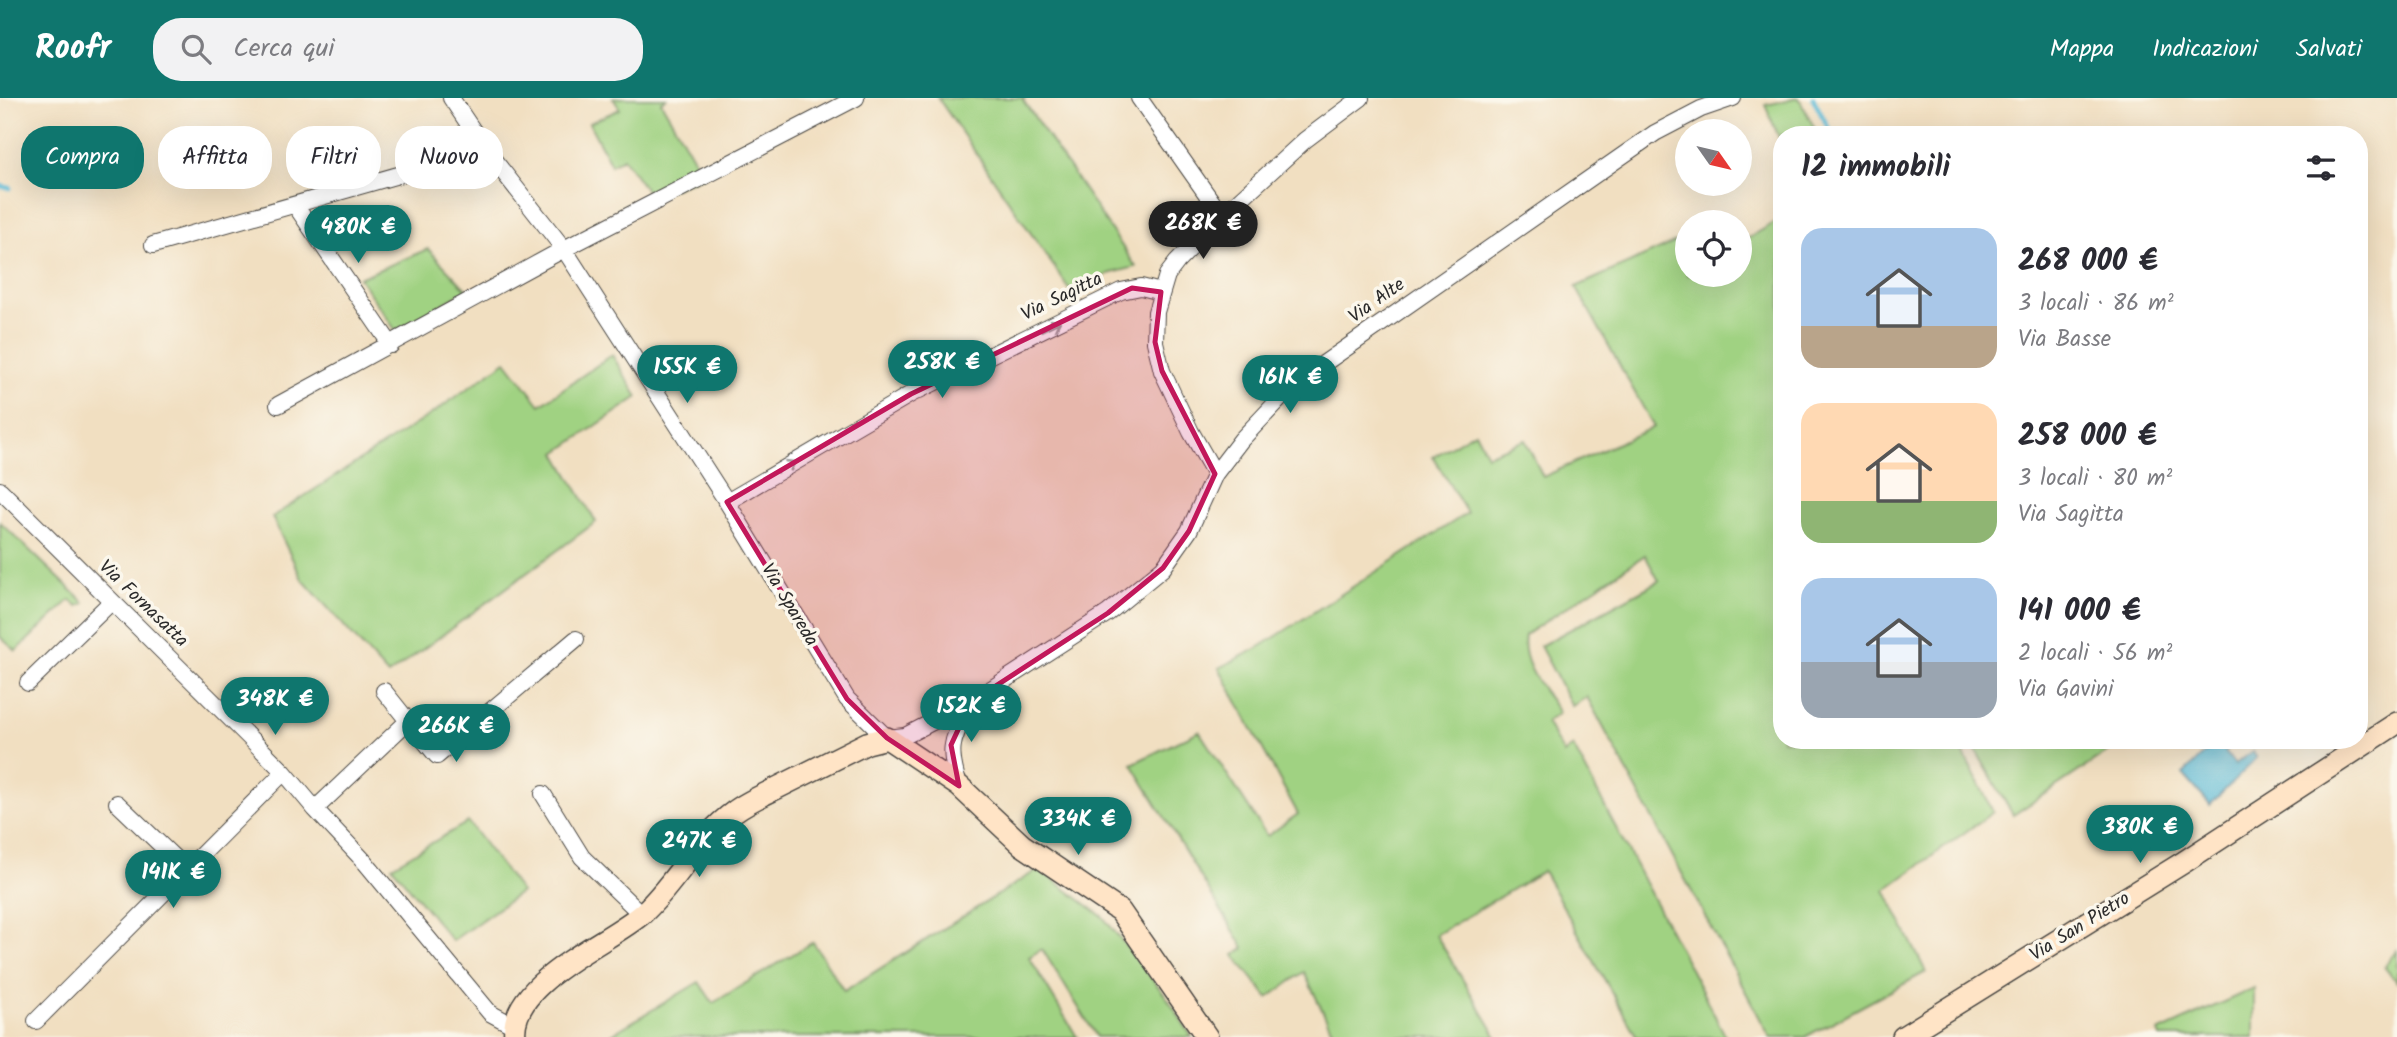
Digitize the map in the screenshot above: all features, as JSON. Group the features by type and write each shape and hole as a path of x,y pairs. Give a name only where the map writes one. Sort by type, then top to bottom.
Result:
{"street":[{"name":"Via Spareda","path":"451,98 470,126"},
{"path":"278,405 564,249 856,98"},
{"path":"1139,98 1222,216"},
{"path":"1215,474 1191,432 1162,371 1155,342 1156,312 1167,275 1222,216 1304,140 1362,98"},
{"name":"Via Alte","path":"887,738 905,736 971,702 1108,613 1163,568 1189,531 1215,474 1241,440 1293,385 1655,133 1701,109 1733,98"},
{"name":"Via Spareda","path":"503,172 564,249 727,502 846,699 887,738 959,786 1022,845 1120,912 1207,1037"},
{"path":"153,244 395,176"},
{"path":"295,205 391,345"},
{"name":"Via Sagitta","path":"727,502 911,394 1121,291 1141,287 1161,292"},
{"name":"Via Fornasatta","path":"0,490 284,772 364,861 490,1013 515,1031"},
{"path":"28,683 111,602"},
{"path":"384,691 437,756 576,639"},
{"path":"959,786 951,763 951,744 971,702"},
{"path":"315,809 408,721"},
{"name":"Via San Pietro","path":"2368,742 2397,723"},
{"path":"515,1031 525,1003 544,981 641,914 656,900 717,824 738,808 867,743 887,738"},
{"name":"Via San Pietro","path":"1903,1037 2184,862 2357,749"},
{"path":"36,1021 284,772"},
{"path":"543,794 582,857 641,914"},
{"path":"117,803 187,870"}],"highlighted area":[{"path":"1132,288 1161,292 1155,342 1162,371 1215,474 1189,531 1163,568 1108,613 971,702 951,745 959,786 887,738 847,699 727,502 911,394"}],"green space":[{"path":"613,98 666,98 661,102 704,176 651,197 623,158 611,165 589,123 620,109"},
{"path":"938,98 1025,98 1023,100 1136,267 1108,274 1074,296"},
{"path":"1799,98 1813,126 1774,126 1765,105"},
{"path":"1773,224 1773,749 1962,749 1993,812 1885,890 1926,972 1805,1037 1770,1037 1587,697 1572,706 1540,646 1659,581 1645,555 1525,635 1524,646 1534,676 1559,713 1546,722 1564,754 1573,746 1726,1037 1637,1037 1543,871 1436,935 1497,1037 1335,1037 1304,972 1268,998 1234,955 1244,948 1132,764 1199,731 1267,836 1298,814 1219,668 1258,648 1467,513 1433,457 1475,432 1487,455 1525,440 1543,477 1654,427 1576,287 1675,242 1675,287 1752,287 1752,236"},
{"path":"428,249 467,290 396,331 359,278"},
{"path":"612,355 638,397 556,453 596,522 388,675 302,579 272,517 436,411 506,361 540,405"},
{"path":"0,522 85,603 78,606 70,600 16,651 0,637"},
{"path":"1975,749 2112,749 2013,815"},
{"path":"468,822 521,892 452,941 392,866"},
{"path":"1039,869 1103,917 1168,999 1192,1037 1097,1037 1042,949 1029,957 1077,1037 607,1037 699,982 713,1003 813,942 844,991"},
{"path":"2397,950 2397,982 2384,967"},
{"path":"2254,988 2254,1037 2160,1037 2158,1032"}],"water":[{"path":"2209,749 2228,749 2225,752 2235,764 2252,751 2257,758 2210,805 2183,774"}],"waterway":[{"path":"1813,98 1827,126"},
{"path":"0,186 10,188"}]}
